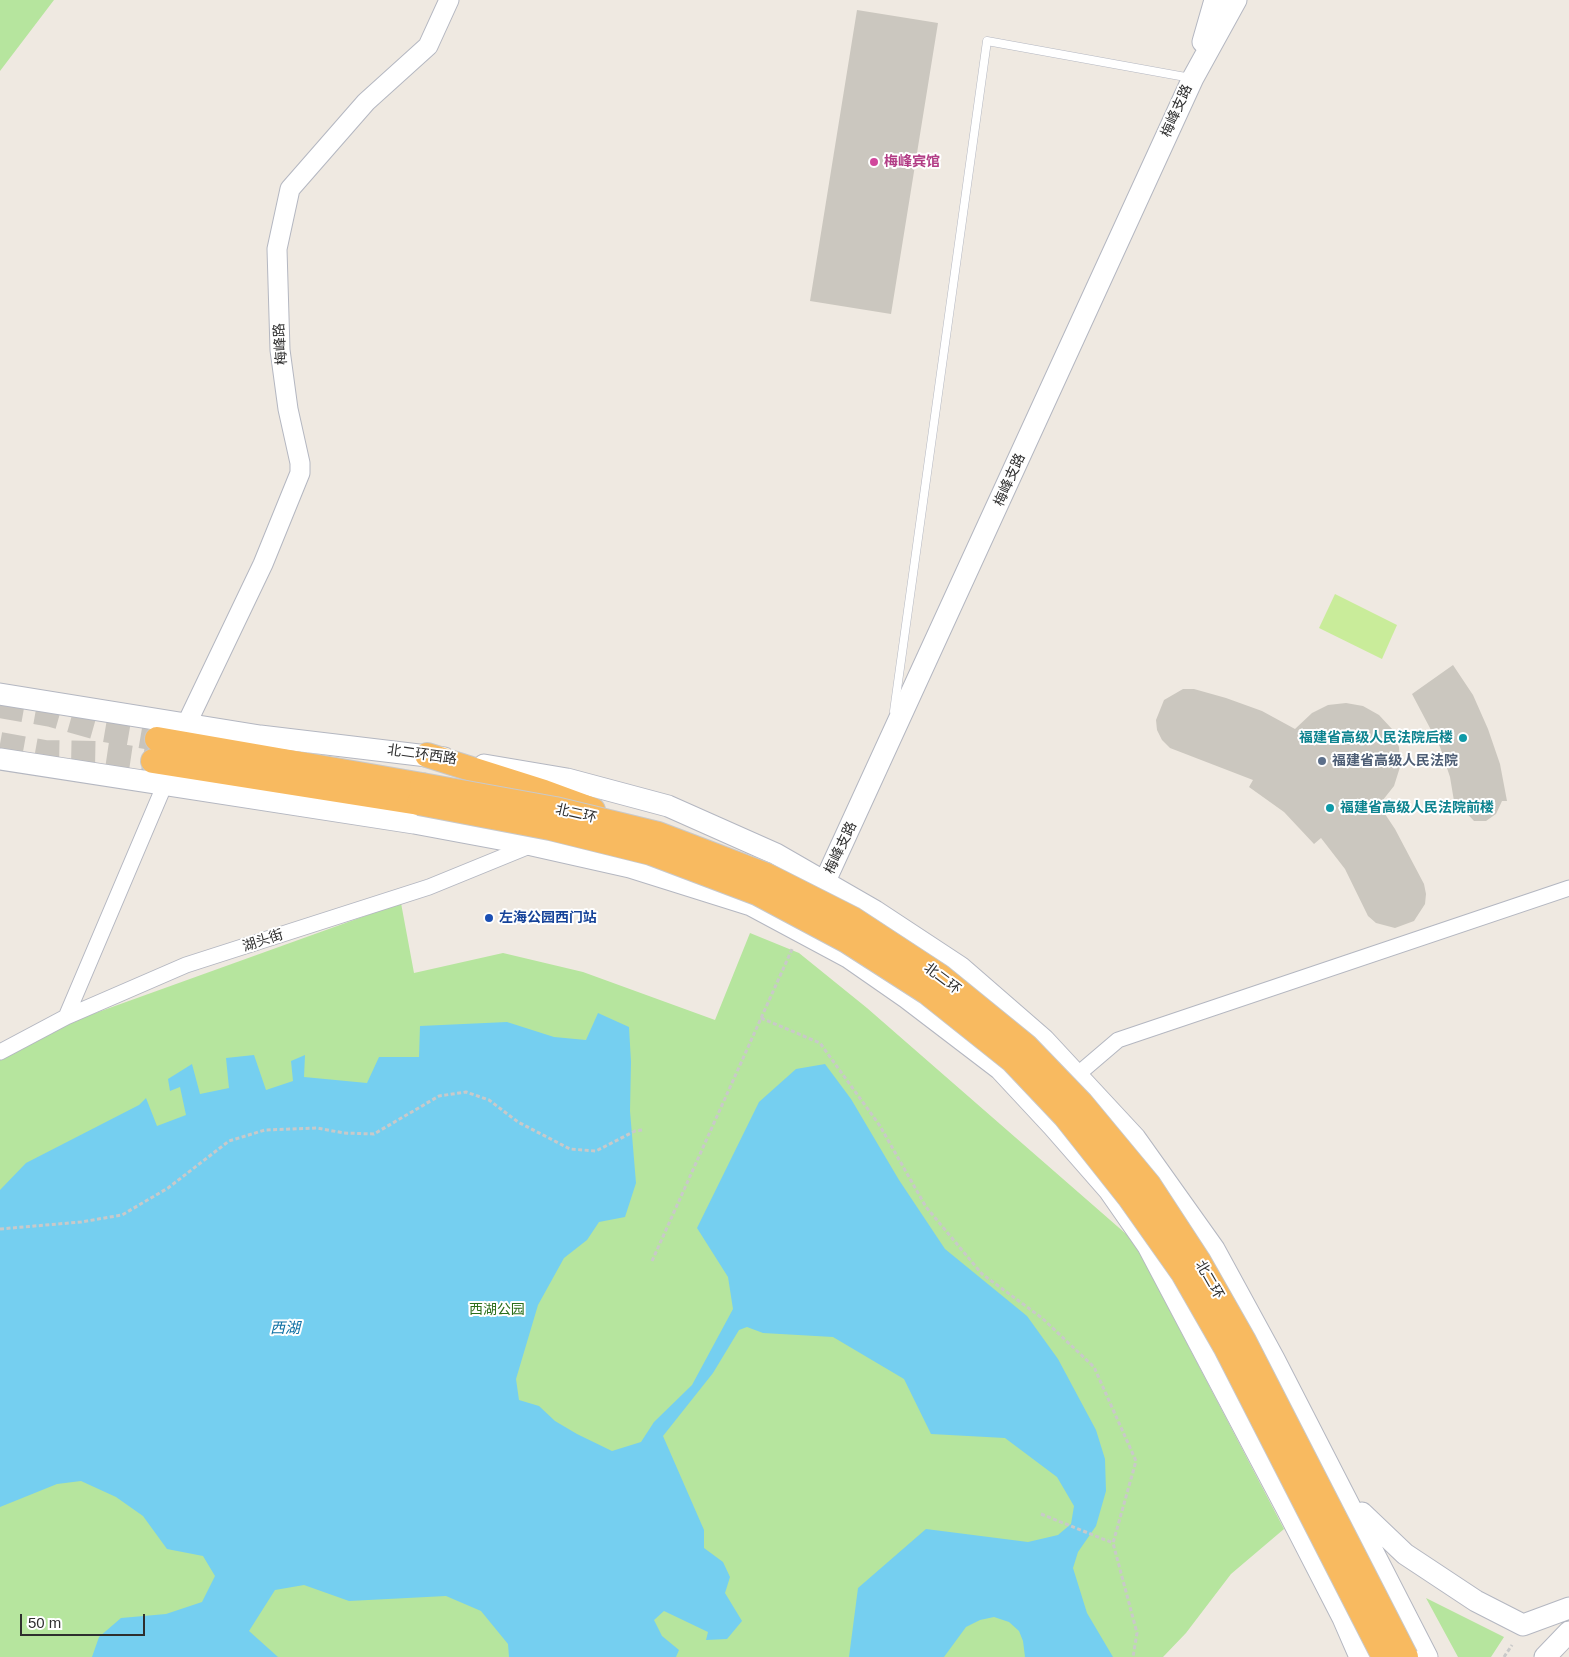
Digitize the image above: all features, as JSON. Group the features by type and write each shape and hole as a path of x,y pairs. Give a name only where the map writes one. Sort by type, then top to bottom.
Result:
{"highway":[{"name":"北二环","path":"155,750 421,794 555,809 658,834 766,875 853,919 940,976 1026,1046 1081,1103 1148,1185 1198,1260 1244,1341 1406,1657"},
{"path":"426,755 544,792 658,834"},
{"name":"北二环","path":"421,794 651,852 757,893 848,941 928,993 1012,1060 1065,1116 1130,1198 1184,1273 1226,1348 1384,1657"}],"main road":[{"name":"梅峰支路","path":"1192,78 1215,0"},
{"name":"梅峰支路","path":"825,881 1192,78 1236,0"},
{"name":"北二环西路","path":"0,694 260,736 426,755 567,779 668,806 776,854 825,881 876,911 960,967 1044,1040 1135,1138 1214,1249 1274,1359 1427,1657"},
{"path":"0,759 414,823 532,845 630,867 751,905 800,930 848,958 907,998 1000,1069 1109,1190 1148,1246 1309,1552 1360,1657"},
{"path":"800,930 825,881"},
{"path":"1345,1495 1404,1554 1476,1601 1523,1625 1569,1608"},
{"path":"1545,1657 1569,1632"}],"street":[{"name":"梅峰路","path":"187,723 263,564 295,490 300,473 300,464 288,409 280,350 277,249 290,189 366,102 428,46 449,0"},
{"path":"66,1018 165,784"},
{"name":"湖头街","path":"0,1052 66,1018 186,965 429,887 532,845"},
{"path":"1077,1075 1118,1040 1569,888"}],"lane":[{"path":"890,742 987,41 1192,78"}],"path":[{"path":"652,1261 800,930"},
{"path":"761,1018 820,1043 880,1126 926,1208 982,1274 1042,1318 1094,1367 1136,1461 1114,1543 1137,1633 1133,1657"},
{"path":"0,1229 81,1222 122,1215 168,1188 229,1141 265,1130 317,1128 344,1133 374,1134 439,1096 466,1092 490,1100 518,1122 570,1149 596,1152 635,1131 642,1130"},
{"path":"1041,1514 1114,1543"},
{"path":"1504,1657 1512,1645"}],"green space":[{"path":"0,0 54,0 0,71"},
{"path":"1335,594 1397,625 1382,659 1319,628"},
{"name":"西湖公园","path":"401,903 414,973 503,953 583,972 715,1020 750,933 799,953 867,1008 1133,1240 1284,1529 1231,1574 1186,1633 1163,1657 0,1657 0,1060 76,1020"},
{"path":"1426,1598 1504,1637 1491,1657 1458,1657"}],"water":[{"name":"西湖","path":"598,1013 629,1027 631,1062 630,1111 636,1183 625,1217 599,1222 587,1240 564,1258 538,1305 516,1379 519,1400 539,1406 555,1421 612,1451 641,1442 654,1422 692,1385 733,1309 728,1277 697,1228 759,1102 796,1069 825,1064 851,1099 899,1180 945,1249 1027,1316 1058,1359 1096,1430 1105,1459 1106,1491 1096,1526 1078,1552 1073,1568 1087,1613 1113,1657 1025,1657 1023,1641 1019,1631 1009,1622 994,1617 980,1620 966,1627 944,1657 849,1657 858,1588 926,1529 1028,1542 1058,1535 1071,1524 1074,1506 1057,1477 1005,1438 931,1434 904,1379 833,1337 763,1333 747,1327 739,1330 713,1373 663,1436 704,1530 704,1548 723,1562 730,1577 725,1593 742,1621 727,1639 706,1640 708,1632 664,1611 654,1620 662,1636 679,1650 676,1657 509,1657 508,1644 481,1611 446,1596 349,1601 304,1585 275,1590 249,1631 278,1657 92,1657 99,1637 121,1618 166,1614 202,1602 215,1576 203,1556 167,1549 143,1516 116,1497 81,1481 57,1484 0,1507 0,1190 26,1163 139,1105 146,1098 157,1126 186,1115 180,1087 170,1091 168,1079 192,1064 200,1094 229,1088 226,1058 254,1055 266,1090 293,1081 291,1061 305,1055 304,1077 367,1083 379,1057 419,1057 420,1026 507,1022 554,1037 586,1040"}],"building":[{"name":"梅峰宾馆","path":"857,10 938,23 891,314 810,301"},
{"name":"福建省高级人民法院后楼","path":"1453,665 1473,695 1488,729 1500,764 1507,801 1502,801 1496,814 1486,821 1474,821 1460,806 1455,807 1450,777 1440,747 1412,694"},
{"name":"福建省高级人民法院前楼","path":"1183,689 1194,689 1226,698 1262,711 1295,729 1312,713 1328,705 1346,703 1363,706 1379,715 1392,729 1399,747 1400,767 1394,786 1379,805 1395,829 1424,884 1426,894 1425,904 1414,921 1395,928 1376,923 1368,916 1345,869 1321,838 1314,844 1284,812 1249,787 1253,780 1170,748 1162,740 1157,730 1156,720 1164,700"}],"tunnel":[{"path":"0,706 51,715 104,730 157,739"},
{"path":"0,744 45,752 99,753 153,761"}],"place":[{"name":"梅峰宾馆","path":"874,162"},
{"name":"福建省高级人民法院后楼","path":"1463,738"},
{"name":"福建省高级人民法院","path":"1322,761"},
{"name":"福建省高级人民法院前楼","path":"1330,808"},
{"name":"左海公园西门站","path":"489,918"}]}
